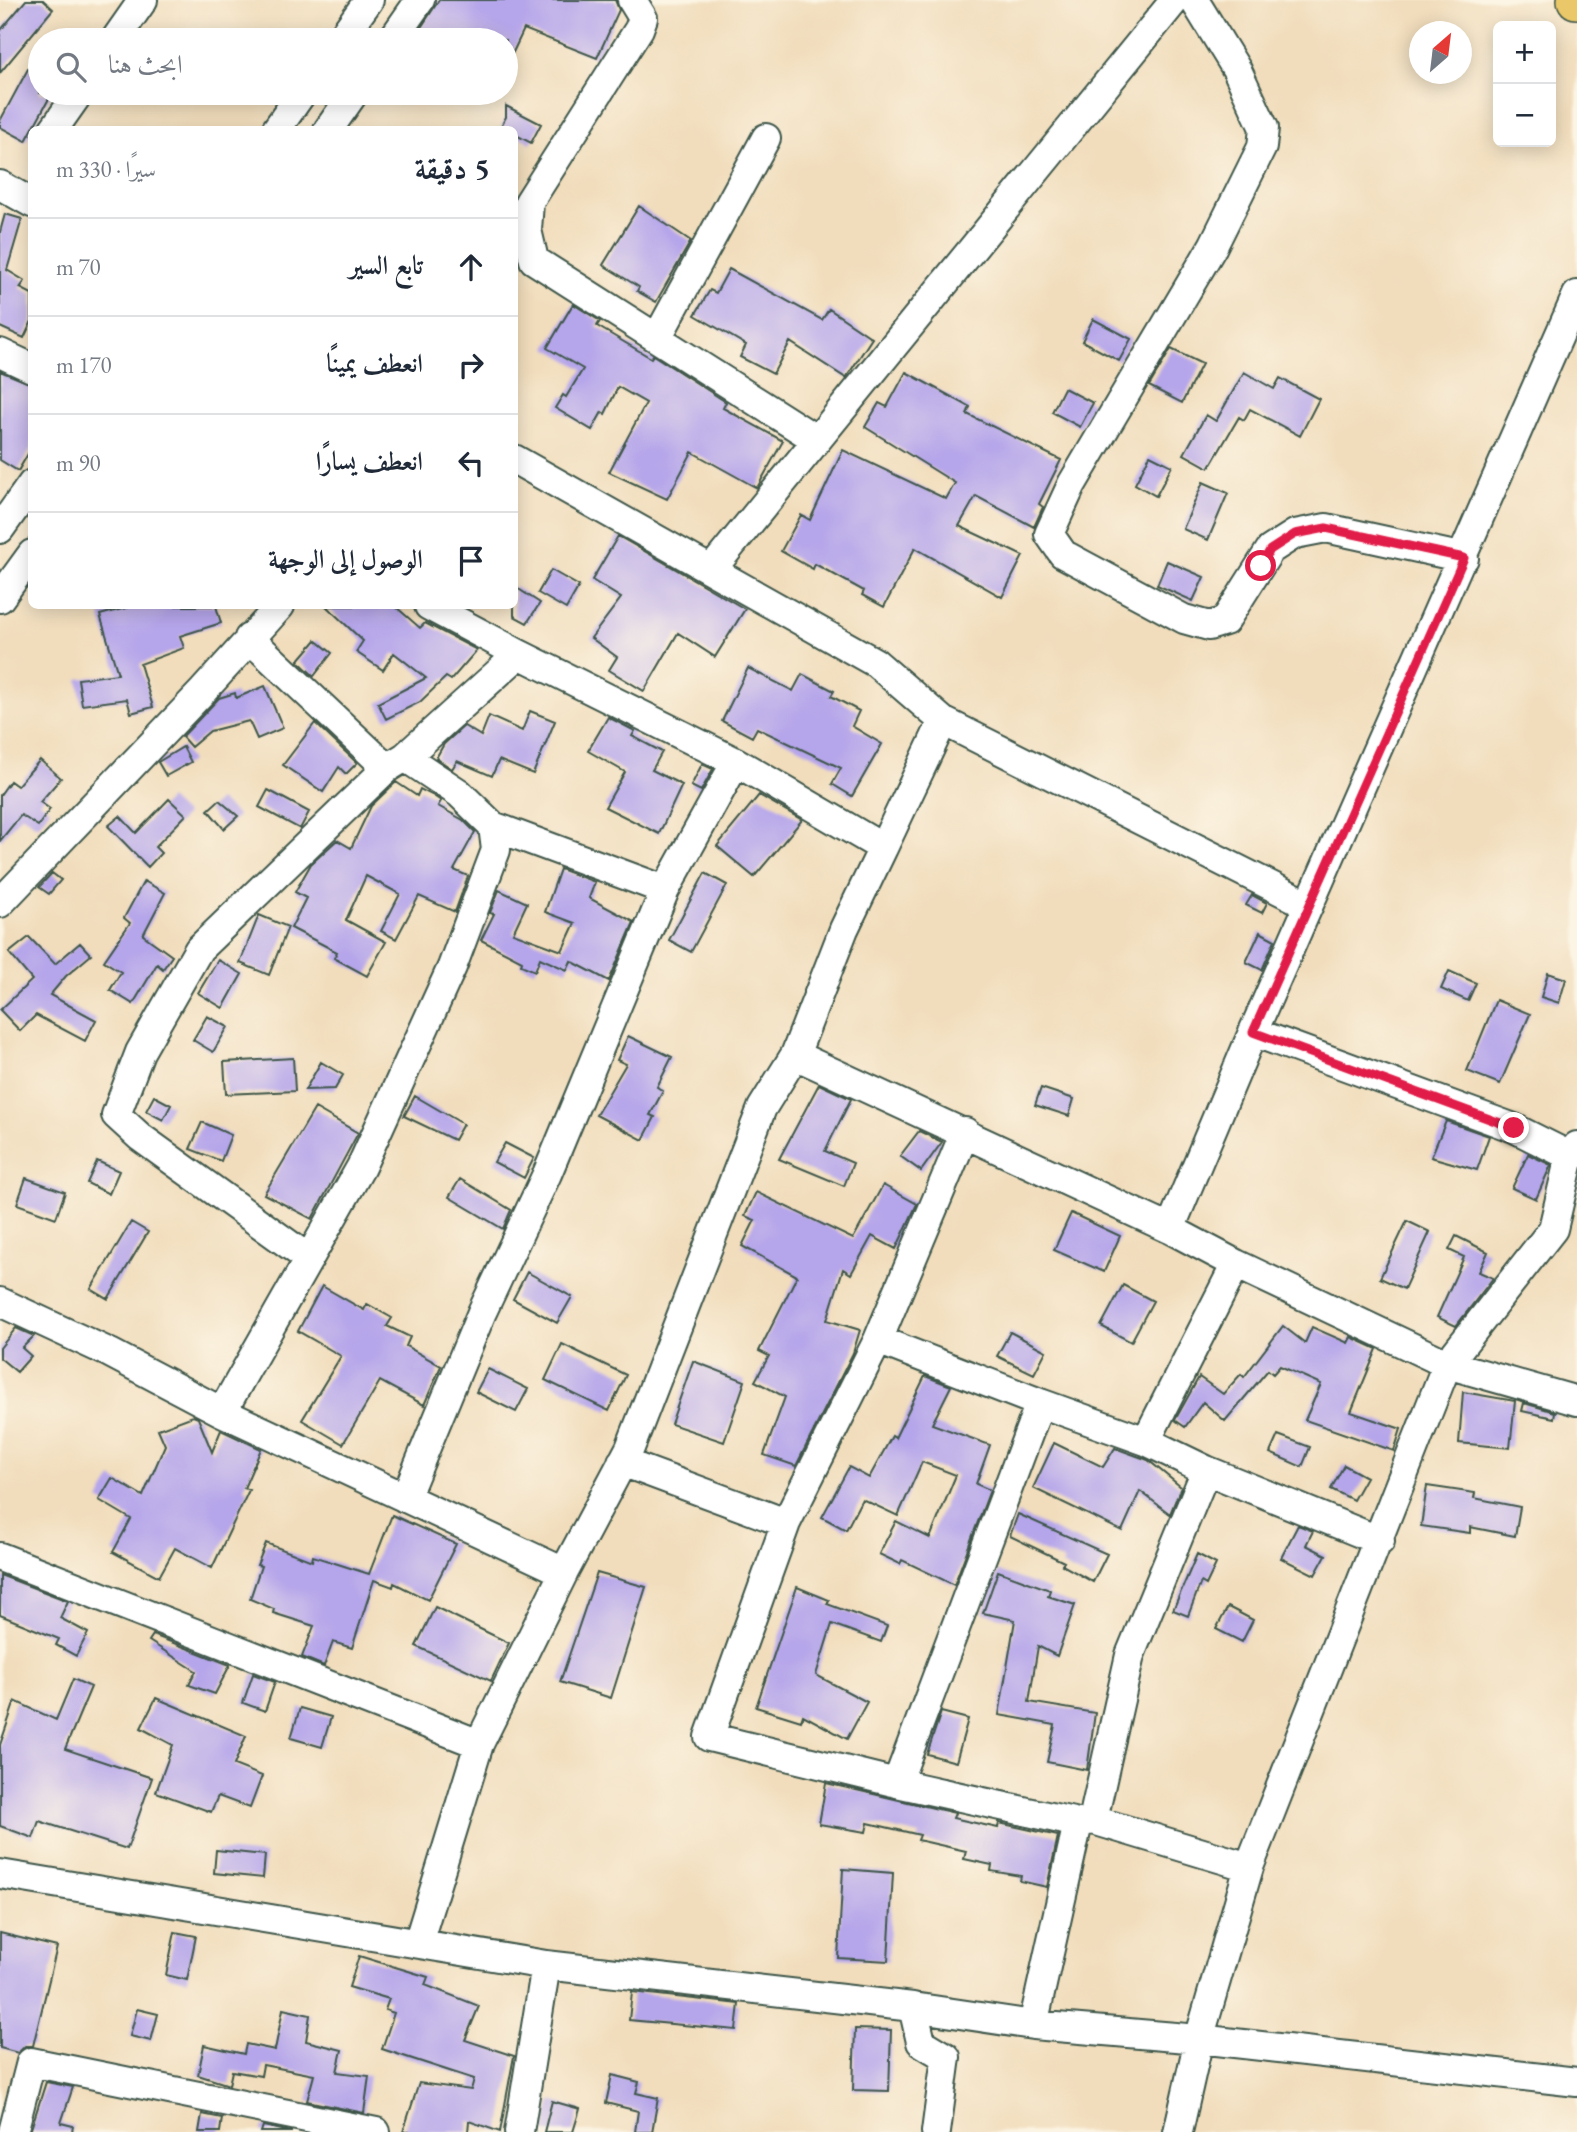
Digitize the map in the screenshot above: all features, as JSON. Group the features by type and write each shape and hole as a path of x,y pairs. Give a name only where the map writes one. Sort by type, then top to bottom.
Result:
{"street":[{"path":"123,28 143,0"},
{"path":"349,28 369,0"},
{"path":"400,28 420,0"},
{"path":"632,0 643,18 639,29 529,202 527,230 534,260 817,440"},
{"path":"712,569 1175,0"},
{"path":"1194,0 1237,70 1265,128 1262,148 1213,246 1072,484 1049,534 1063,554 1184,619 1209,626 1225,621 1270,550 1295,534 1326,528 1464,558"},
{"path":"56,126 71,105"},
{"path":"279,126 294,105"},
{"path":"331,126 346,105"},
{"path":"657,338 765,138"},
{"path":"1170,1229 1253,1032 1464,558 1577,295"},
{"path":"0,354 28,366"},
{"path":"518,461 876,663 943,721 1309,905"},
{"path":"0,529 28,490"},
{"path":"0,598 28,560"},
{"path":"0,903 276,609"},
{"path":"435,609 736,762 883,848"},
{"path":"250,638 396,762 459,793 493,826 665,890"},
{"path":"309,1259 140,1137 116,1115 140,1052 199,949 396,762 520,654"},
{"path":"418,1943 479,1744 622,1462 702,1267 762,1108 795,1055 844,929 943,721"},
{"path":"405,1498 482,1312 547,1174 665,890 736,762"},
{"path":"222,1412 361,1167 452,967 496,850 493,826"},
{"path":"1178,2132 1199,2039 1250,1867 1380,1541 1447,1364 1553,1229 1573,1151 1253,1032"},
{"path":"795,1055 1170,1229 1236,1264 1447,1364 1577,1401"},
{"path":"965,1132 878,1340 786,1523 709,1737 898,1783 1086,1821 1250,1867"},
{"path":"1146,1441 1236,1264"},
{"path":"0,1302 110,1353 222,1412 564,1572"},
{"path":"878,1340 1146,1441 1206,1469 1380,1541"},
{"path":"898,1783 1040,1403"},
{"path":"622,1462 786,1523"},
{"path":"1033,2025 1130,1656 1206,1469"},
{"path":"0,1557 479,1744"},
{"path":"0,1874 546,1965 913,2007 1033,2025 1199,2039 1577,2082"},
{"path":"519,2132 546,1965"},
{"path":"913,2007 922,2042 946,2057 936,2132"},
{"path":"13,2132 31,2062 376,2132"}],"building":[{"path":"26,0 43,0 53,9 37,28 28,28 28,39 0,73 0,31"},
{"path":"439,0 615,0 619,10 597,58 524,29 518,42 518,28 421,28"},
{"path":"28,69 28,105 46,105 34,126 28,126 26,141 0,127 0,121"},
{"path":"506,106 541,124 531,143 518,136 518,126 501,126 506,117"},
{"path":"639,206 691,241 656,302 637,291 639,287 603,265"},
{"path":"5,214 22,219 7,270 25,281 20,288 28,292 28,330 24,338 0,327 0,232"},
{"path":"729,269 822,320 829,309 872,338 846,378 790,342 773,374 740,357 746,345 695,315 710,290 716,293"},
{"path":"573,304 600,321 597,326 651,358 653,355 726,402 723,408 783,441 757,488 692,452 667,499 609,472 646,403 618,387 605,414 602,412 592,430 555,408 563,395 566,397 583,369 547,348"},
{"path":"1093,319 1131,339 1119,361 1082,341"},
{"path":"1171,349 1202,364 1182,403 1149,386"},
{"path":"0,371 28,382 28,454 18,471 0,460"},
{"path":"906,372 970,407 967,414 1061,460 1039,504 1043,507 1034,527 976,496 959,526 1023,556 1002,597 915,548 884,607 862,595 864,591 815,564 813,569 781,551 801,515 810,520 843,450 946,499 955,483 865,427 879,403 887,407"},
{"path":"1244,372 1274,389 1280,378 1319,399 1300,436 1250,409 1244,420 1239,417 1209,468 1184,454 1206,415 1216,421"},
{"path":"1064,388 1093,403 1080,427 1052,412"},
{"path":"1150,455 1172,466 1156,496 1135,484"},
{"path":"1203,482 1228,493 1208,540 1183,529"},
{"path":"618,536 745,609 715,657 678,633 644,691 609,670 617,657 591,638 621,598 592,580"},
{"path":"1167,561 1204,577 1193,601 1157,585"},
{"path":"551,570 579,586 566,609 538,593"},
{"path":"518,589 540,603 527,623 514,616 514,609 518,609"},
{"path":"122,609 217,609 221,623 180,636 184,648 140,664 153,707 131,713 127,699 82,705 78,679 118,674 100,615"},
{"path":"329,609 398,609 420,628 425,623 477,650 451,680 446,677 420,702 386,719 378,703 426,678 394,653 383,670 356,652 363,641"},
{"path":"316,640 332,653 314,676 298,661"},
{"path":"748,668 793,691 802,674 834,691 831,696 859,711 852,726 882,744 852,796 832,784 841,768 757,728 752,737 722,721"},
{"path":"265,686 283,728 257,739 249,721 210,731 191,747 182,737 219,698 235,693 236,698"},
{"path":"530,711 555,721 533,774 499,760 492,776 457,761 452,769 436,758 444,744 464,726 481,736 489,716 522,731"},
{"path":"608,717 635,731 632,736 662,752 652,770 682,785 659,834 605,807 625,772 588,751"},
{"path":"315,723 357,763 346,774 339,767 323,792 283,765"},
{"path":"183,747 191,762 166,776 158,762"},
{"path":"40,760 61,778 40,802 50,809 38,826 21,815 0,841 0,795 10,781 17,786"},
{"path":"702,764 713,769 701,791 691,786"},
{"path":"396,782 417,796 420,789 432,795 441,801 438,806 463,820 475,832 454,870 468,876 455,912 419,896 396,939 381,931 400,894 366,876 346,920 386,942 367,976 334,958 337,952 291,928 306,898 295,892 311,864 337,840 351,848 371,806"},
{"path":"268,790 309,812 300,829 259,807"},
{"path":"759,795 802,820 754,877 717,846"},
{"path":"169,799 186,815 155,847 161,853 148,867 108,826 120,816 136,833"},
{"path":"219,800 238,816 224,829 208,810"},
{"path":"560,869 595,882 589,898 634,922 609,981 571,961 567,970 540,958 535,971 521,965 522,961 481,940 494,914 490,913 499,890 527,903 513,933 562,951 575,923 545,912"},
{"path":"52,873 61,880 49,894 39,887"},
{"path":"705,873 727,885 691,952 669,940"},
{"path":"144,881 165,893 143,935 172,956 163,969 157,964 133,1004 110,990 121,972 104,961 130,923 124,918"},
{"path":"1252,895 1267,903 1262,913 1246,905"},
{"path":"259,915 288,927 269,975 240,963"},
{"path":"1260,932 1275,940 1262,970 1246,962"},
{"path":"29,937 55,964 80,943 91,955 66,976 50,995 96,1020 85,1041 36,1015 20,1031 0,1010 32,980 9,953"},
{"path":"218,960 242,974 223,1008 198,993"},
{"path":"1449,971 1476,983 1468,1001 1441,989"},
{"path":"1548,973 1566,979 1559,1003 1541,997"},
{"path":"1496,1000 1530,1014 1500,1084 1467,1071"},
{"path":"207,1016 228,1027 213,1052 193,1040"},
{"path":"628,1036 672,1057 657,1087 663,1091 650,1115 655,1117 643,1140 596,1115 626,1064 617,1060"},
{"path":"293,1058 295,1091 226,1094 224,1062"},
{"path":"321,1062 343,1075 335,1089 305,1090"},
{"path":"819,1084 851,1099 825,1151 853,1163 844,1186 779,1159"},
{"path":"1041,1088 1074,1099 1069,1116 1035,1105"},
{"path":"154,1096 171,1105 163,1120 146,1111"},
{"path":"415,1096 463,1124 454,1140 404,1116"},
{"path":"315,1108 358,1133 312,1219 264,1194"},
{"path":"1446,1121 1489,1136 1477,1170 1431,1157"},
{"path":"202,1122 231,1135 221,1161 190,1149"},
{"path":"919,1131 942,1142 921,1171 900,1156"},
{"path":"505,1143 534,1158 524,1178 494,1162"},
{"path":"1528,1154 1551,1165 1536,1199 1512,1188"},
{"path":"97,1161 119,1171 109,1194 87,1183"},
{"path":"26,1178 65,1192 56,1218 17,1204"},
{"path":"460,1179 511,1210 503,1229 449,1197"},
{"path":"883,1185 917,1204 896,1249 872,1236 851,1274 843,1269 827,1320 860,1330 853,1353 796,1466 764,1455 785,1397 755,1381 769,1356 759,1351 797,1276 742,1246 755,1220 745,1216 756,1192 853,1239"},
{"path":"1071,1213 1120,1236 1104,1272 1054,1250"},
{"path":"1407,1221 1430,1232 1404,1289 1380,1278"},
{"path":"131,1222 148,1232 108,1299 91,1289"},
{"path":"1456,1236 1488,1252 1479,1272 1493,1278 1456,1326 1437,1317 1464,1257 1449,1250"},
{"path":"527,1272 572,1297 557,1323 513,1299"},
{"path":"1123,1285 1153,1301 1131,1342 1101,1326"},
{"path":"322,1286 364,1310 367,1304 392,1318 387,1326 410,1337 406,1346 441,1366 424,1405 380,1381 343,1444 302,1420 341,1356 298,1331"},
{"path":"1283,1326 1305,1343 1312,1327 1348,1343 1351,1337 1377,1349 1351,1412 1401,1429 1394,1451 1305,1420 1321,1384 1280,1366 1273,1374 1268,1370 1225,1421 1203,1402 1185,1427 1175,1420 1199,1377 1223,1394 1241,1374 1244,1377"},
{"path":"16,1328 34,1336 22,1348 31,1356 17,1372 0,1358 0,1348"},
{"path":"1010,1332 1046,1351 1034,1374 997,1356"},
{"path":"562,1344 626,1375 609,1411 545,1380"},
{"path":"693,1361 745,1381 724,1442 671,1424"},
{"path":"488,1369 528,1389 516,1412 476,1392"},
{"path":"925,1376 951,1386 932,1424 990,1445 976,1484 990,1490 954,1585 902,1560 900,1564 879,1554 896,1521 930,1538 956,1475 922,1462 898,1516 862,1499 846,1530 822,1517 849,1467 869,1478 892,1436 895,1438"},
{"path":"1463,1392 1515,1401 1510,1448 1459,1443"},
{"path":"1524,1403 1555,1412 1554,1418 1522,1411"},
{"path":"193,1416 198,1418 212,1452 221,1430 261,1449 244,1488 249,1490 212,1568 175,1548 159,1577 113,1552 131,1519 99,1500 112,1478 143,1496 165,1445 158,1429"},
{"path":"1278,1435 1310,1447 1302,1467 1270,1453"},
{"path":"1054,1443 1103,1467 1115,1448 1148,1460 1181,1487 1170,1514 1140,1491 1122,1531 1033,1488"},
{"path":"1344,1465 1366,1477 1353,1500 1331,1489"},
{"path":"1427,1486 1475,1493 1474,1498 1520,1507 1515,1536 1470,1527 1470,1533 1421,1526"},
{"path":"1018,1514 1107,1554 1093,1582 1062,1565 1064,1562 1010,1536"},
{"path":"392,1515 456,1544 428,1600 394,1583 393,1587 374,1580 352,1648 333,1642 324,1666 302,1657 314,1626 273,1613 274,1609 250,1599 261,1566 257,1565 266,1543 312,1561 313,1556 369,1574"},
{"path":"1298,1525 1313,1531 1306,1545 1326,1555 1315,1575 1281,1558"},
{"path":"1197,1554 1216,1564 1206,1585 1201,1582 1188,1616 1173,1610"},
{"path":"998,1571 1050,1590 1048,1596 1075,1605 1057,1656 1038,1646 1029,1702 1095,1713 1087,1770 1047,1762 1055,1725 999,1715 1015,1620 983,1613"},
{"path":"597,1573 646,1587 611,1698 560,1682"},
{"path":"0,1575 68,1601 60,1618 88,1633 76,1656 56,1645 59,1639 0,1615"},
{"path":"797,1587 829,1600 827,1604 887,1626 881,1642 832,1624 816,1675 867,1702 847,1739 803,1715 801,1721 756,1707"},
{"path":"435,1607 509,1643 491,1681 416,1646"},
{"path":"1228,1607 1253,1620 1242,1642 1216,1629"},
{"path":"153,1635 230,1665 215,1694 189,1685 196,1671 149,1641"},
{"path":"253,1674 275,1682 265,1711 243,1703"},
{"path":"73,1679 91,1687 65,1749 152,1778 127,1849 39,1821 33,1838 0,1826 0,1745 15,1701 56,1720"},
{"path":"156,1698 246,1736 234,1765 262,1776 250,1808 218,1796 211,1812 156,1792 173,1745 141,1728"},
{"path":"300,1708 331,1717 322,1747 291,1738"},
{"path":"941,1712 968,1719 956,1762 927,1754"},
{"path":"826,1783 955,1813 953,1818 998,1828 999,1823 1058,1836 1047,1887 1020,1881 1021,1876 991,1871 992,1865 964,1859 966,1851 918,1840 920,1835 868,1823 866,1832 819,1824"},
{"path":"216,1850 265,1855 263,1878 214,1873"},
{"path":"843,1869 893,1873 888,1961 838,1958"},
{"path":"175,1932 196,1936 187,1980 166,1975"},
{"path":"0,1933 57,1947 33,2046 25,2046 18,2053 0,2048"},
{"path":"359,1956 428,1977 425,1985 479,2006 465,2040 514,2056 500,2132 469,2121 468,2132 403,2132 419,2083 471,2090 474,2079 382,2049 394,2013 385,2010 389,1999 349,1987"},
{"path":"632,1992 739,2004 736,2030 629,2020"},
{"path":"137,2009 158,2014 151,2041 130,2036"},
{"path":"283,2009 310,2015 306,2041 342,2050 337,2072 369,2076 364,2113 307,2101 314,2075 263,2065 261,2076 232,2071 229,2085 198,2075 204,2045 244,2054 246,2044 275,2050"},
{"path":"855,2029 891,2030 889,2091 853,2090"},
{"path":"612,2075 639,2082 636,2093 658,2098 652,2132 635,2132 638,2111 606,2103"},
{"path":"46,2082 73,2087 61,2123 73,2126 72,2132 30,2132"},
{"path":"552,2101 580,2109 573,2132 544,2132"},
{"path":"202,2114 222,2118 220,2132 199,2132"},
{"path":"263,2126 292,2132 261,2132"}],"route":[{"path":"1261,566 1270,550 1295,534 1326,528 1464,558 1253,1032 1514,1128"}]}
